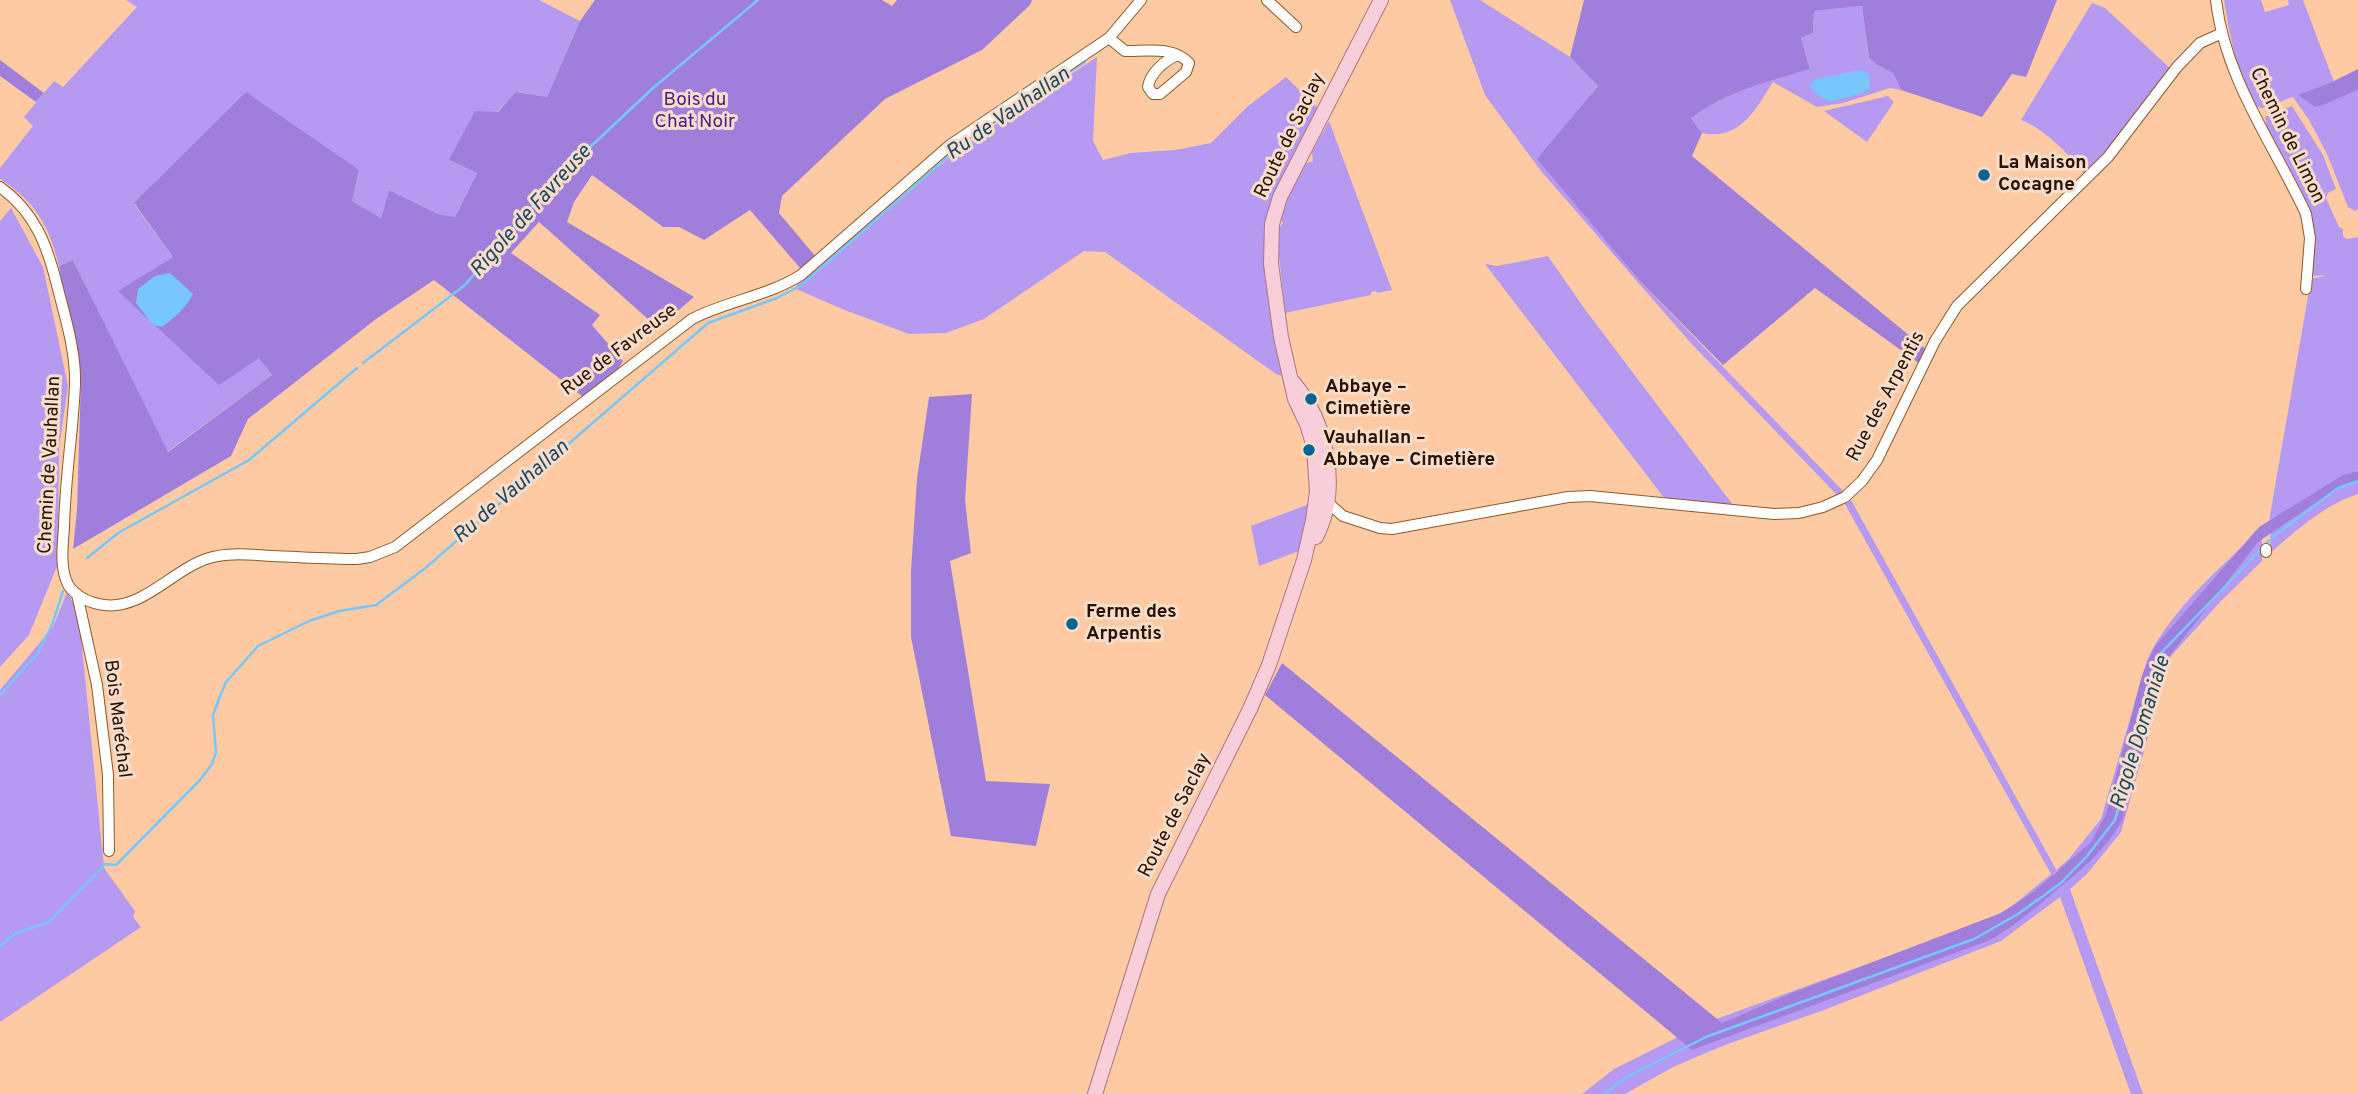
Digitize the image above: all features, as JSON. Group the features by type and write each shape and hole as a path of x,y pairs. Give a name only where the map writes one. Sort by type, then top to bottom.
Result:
{"main road":[{"name":"Route de Saclay","path":"1096,1094 1158,894 1259,690 1281,633 1304,560 1315,507 1317,473 1314,447 1295,399 1282,337 1271,264 1272,224 1276,207 1381,0"},
{"name":"Route de Saclay","path":"1292,381 1308,402 1325,449 1328,473 1324,518 1304,560"}],"street":[{"name":"Rue de Favreuse","path":"77,594 96,603 118,605 131,602 198,562 223,555 341,559 370,557 395,547 692,318 788,283 801,275 950,145 1109,38 1141,0"},
{"path":"1267,0 1296,27"},
{"name":"Chemin de Limon","path":"2216,0 2220,34 2233,70 2306,214 2310,238 2306,289"},
{"name":"Rue des Arpentis","path":"1326,501 1343,516 1380,528 1392,529 1568,497 1590,496 1774,514 1811,510 1844,497 1862,481 1877,460 1935,341 1957,306 2108,157 2177,67 2200,43 2220,34"},
{"path":"1109,38 1125,51 1167,50 1178,55"},
{"name":"Chemin de Vauhallan","path":"0,187 26,210 42,235 54,270 72,350 75,381 65,483 63,566 68,585 77,594"},
{"name":"Route de Saclay","path":"1317,473 1322,482 1319,513 1324,518"},
{"name":"Rue des Arpentis","path":"1324,518 1343,516"},
{"name":"Bois Maréchal","path":"77,594 97,685 108,775 108,851"}],"shaded area":[{"path":"126,0 539,0 580,21 547,97 517,92 449,160 477,173 455,217 438,214 389,190 381,218 352,201 359,170 134,204 173,257 119,291 259,357 272,375 167,452 73,260 59,266 51,239 39,216 23,197 0,179 0,168 33,126 24,117 54,81 63,87 137,7"},
{"path":"1450,0 1480,0 1570,57 1598,86 1538,159 1639,280 1845,493 1837,495 1689,341 1541,171 1485,95"},
{"path":"2224,0 2261,0 2265,12 2289,5 2288,0 2303,0 2334,82 2315,107 2358,90 2358,209 2355,211 2348,207 2327,154 2293,97 2269,107 2262,108 2254,104 2236,60"},
{"path":"2092,3 2105,8 2171,69 2085,175 2056,143 2021,120"},
{"path":"1862,6 1869,58 1893,73 1901,90 1890,88 1843,103 1817,107 1773,82 1745,121 1727,132 1702,133 1691,118 1734,94 1810,69 1801,38 1813,33 1814,11"},
{"path":"1097,57 1093,141 1103,160 1131,153 1175,150 1211,143 1247,107 1286,77 1320,110 1273,229 1283,376 1276,374 1105,252 1084,251 984,319 946,333 909,334 794,288 878,214 972,140"},
{"path":"1888,96 1894,102 1867,142 1824,111"},
{"path":"2292,106 2323,155 2336,189 2328,193 2326,198 2339,227 2343,229 2343,236 2347,239 2358,237 2358,494 2322,511 2270,553 2273,518 2269,521 2311,279 2327,275 2314,276 2311,271 2309,226 2304,200 2267,128 2265,117"},
{"path":"1329,121 1392,290 1371,292 1371,295 1285,313 1279,228 1283,223 1281,220 1288,197 1306,163 1313,161 1312,152"},
{"path":"11,208 43,267 68,386 59,448 58,564 29,635 0,667 0,221"},
{"path":"1548,256 1584,308 1733,505 1665,499 1485,264 1497,266"},
{"path":"1851,500 2057,871 2053,874 2066,883 2057,869 2068,860 2101,819 2147,660 2183,606 2262,528 2262,561 2171,656 2121,832 2087,874 2070,889 2143,1094 2131,1094 2060,897 2001,941 1824,1010 1725,1045 1673,1067 1625,1094 1582,1094 1614,1069 1708,1022 1988,920 2011,907 2051,874 1845,504"},
{"path":"1312,503 1299,551 1259,566 1251,526"},
{"path":"67,592 75,606 80,627 104,868 135,911 133,917 141,927 0,1022 0,690 53,627"}],"green space":[{"name":"Bois du Chat Noir","path":"595,0 882,0 892,6 897,0 1032,0 1030,5 982,50 885,99 782,196 779,213 816,257 800,268 750,210 704,240 679,227 663,227 592,175 574,202 567,222 694,297 658,328 539,222 511,253 600,315 592,325 623,361 616,372 583,397 434,280 376,319 248,419 231,456 73,549 77,510 81,380 59,266 73,260 168,452 272,375 259,358 219,385 118,291 173,257 134,203 246,92 359,170 352,201 381,218 389,190 438,214 455,217 477,173 449,160 475,111 498,112 516,92 547,97 580,21"},
{"path":"1584,0 2057,0 2026,77 2012,74 1982,117 1901,90 1893,73 1869,58 1862,6 1814,11 1813,33 1801,38 1810,69 1734,94 1691,118 1702,133 1692,156 1928,351 1920,364 1815,288 1723,365 1639,280 1537,159 1598,86 1570,57"},
{"path":"0,60 44,93 36,102 0,76"},
{"path":"2358,69 2358,90 2315,107 2298,95 2330,83"},
{"path":"972,394 965,500 971,553 950,561 986,781 1050,784 1036,846 951,836 911,637 911,571 917,479 929,397"},
{"path":"2358,471 2358,481 2336,489 2258,542 2168,658 2122,821 2101,850 2078,873 2026,916 1990,940 1692,1050 1265,695 1282,663 1722,1023 1792,993 2001,913 2032,893 2091,842 2106,814 2142,675 2155,646 2259,527 2343,475"}],"water":[{"path":"1861,70 1868,73 1870,80 1869,89 1860,94 1829,102 1815,93 1809,85 1816,79"},
{"path":"170,273 193,294 166,324 162,327 153,325 136,303 138,289 155,276"}],"waterway":[{"name":"Rigole de Favreuse","path":"363,363 465,285 552,183 653,88 758,0"},
{"name":"Ru de Vauhallan","path":"991,124 1085,62"},
{"name":"Ru de Vauhallan","path":"0,946 16,933 49,922 105,864 116,865 200,780 212,764 216,752 213,715 226,682 258,646 309,621 339,611 376,605 423,570 708,323 777,298 802,285 968,139"},
{"name":"Rigole de Favreuse","path":"87,558 118,533 249,460 357,368"},
{"name":"Rigole Domaniale","path":"1603,1094 1627,1077 1706,1037 1974,939 2018,914 2061,883 2087,856 2115,820 2161,653 2273,537 2338,488 2358,481"},
{"name":"Rigole de Favreuse","path":"0,695 37,654 52,625 63,591"}],"place":[{"name":"La Maison Cocagne","path":"1984,175"},
{"name":"Abbaye – Cimetière","path":"1311,399"},
{"name":"Vauhallan – Abbaye – Cimetière","path":"1309,450"},
{"name":"Ferme des Arpentis","path":"1072,624"}]}
